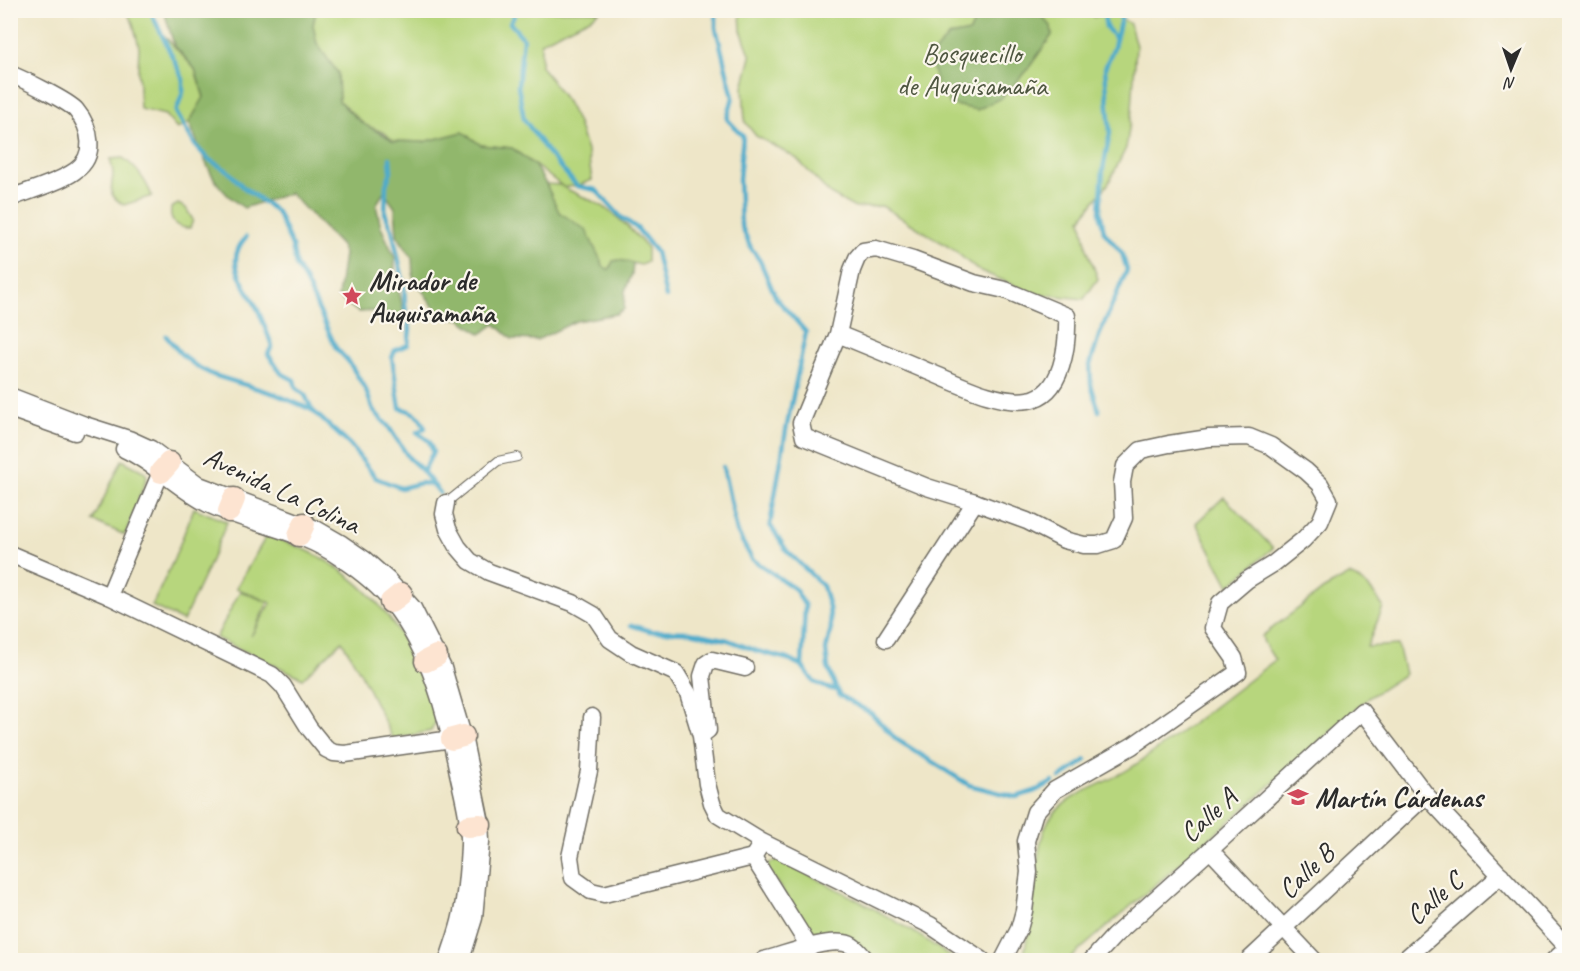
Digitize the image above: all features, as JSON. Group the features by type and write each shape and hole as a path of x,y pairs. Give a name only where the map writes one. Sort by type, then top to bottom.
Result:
{"street":[{"path":"10,74 75,109 89,134 90,152 75,172 10,198"},
{"path":"838,334 982,393 1015,401 1030,400 1053,385 1061,368 1067,330 1066,316 1005,290 974,283 913,260 876,249 863,251 852,270 838,334 804,411 801,423 804,437 927,487 1027,521 1064,540 1098,546 1114,540 1124,518 1122,482 1125,466 1141,450 1219,438 1250,437 1271,446 1320,484 1329,500 1320,522 1303,540 1273,564 1247,580 1220,603 1214,628 1234,658 1238,672 1132,746 1055,790 1035,812 1026,841 1029,872 1024,911 1019,929 1003,960"},
{"name":"Avenida La Colina","path":"10,396 151,449 165,467"},
{"name":"Avenida La Colina","path":"10,409 165,467 231,505 301,530 396,598 421,621 431,658 443,668 457,737 477,799 461,915 448,960"},
{"path":"109,596 165,467"},
{"path":"886,639 975,502"},
{"path":"446,503 444,514 448,529 458,547 470,561 489,572 573,603 594,615 610,639 631,653 676,673 687,693 701,736 707,784 712,804 718,815 762,842 930,925 982,960"},
{"path":"10,554 109,596 272,675 283,686 309,728 326,749 334,753 345,754 457,737"},
{"path":"701,736 708,730 702,676 706,664 712,660 745,668"},
{"name":"Calle A","path":"1092,960 1114,936 1362,711 1426,795"},
{"path":"592,717 589,771 570,857 573,878 591,891 604,894 753,857 762,842"},
{"path":"1426,795 1569,949 1554,960"},
{"name":"Calle B","path":"1250,960 1426,795"},
{"name":"Avenida La Colina","path":"461,960 474,918 481,842 474,825"},
{"path":"1210,850 1314,960"},
{"path":"753,857 810,948"},
{"name":"Calle C","path":"1404,960 1501,875"},
{"path":"764,960 830,942 846,943 858,950 866,960"}],"lane":[{"path":"446,503 498,461 517,458"}],"green space":[{"path":"126,11 150,11 157,28 195,69 204,98 189,123 177,129 165,115 140,109 139,47 133,23"},
{"path":"164,11 316,11 313,25 317,44 338,73 339,101 351,113 364,124 393,141 423,142 463,132 481,145 512,148 535,166 559,212 586,230 604,267 609,270 613,261 619,260 633,263 632,274 625,291 624,309 616,314 576,321 537,340 512,339 495,324 481,334 460,319 440,316 413,277 412,258 397,235 395,208 384,192 376,205 381,227 395,258 394,281 404,313 391,316 378,311 358,312 338,297 344,254 341,246 290,193 244,208 232,199 215,180 189,123 204,97 195,69 174,45"},
{"path":"316,11 600,11 541,42 541,66 567,102 577,121 588,154 592,180 577,186 563,187 602,206 620,220 647,248 647,262 641,265 619,260 609,270 603,267 582,228 559,213 546,184 561,185 512,148 481,145 463,132 423,142 393,141 385,133 365,125 339,101 337,73 317,44 313,25"},
{"path":"740,11 979,11 970,32 949,36 977,110 1001,97 1025,73 1052,35 1051,26 1041,15 1043,11 1093,11 1094,17 1112,12 1130,24 1136,46 1132,110 1126,148 1108,184 1081,219 1087,249 1098,279 1084,299 1032,293 976,269 954,250 882,206 855,208 830,194 796,158 756,136 745,122 743,87 751,57 741,30"},
{"name":"Bosquecillo de Auquisamaña","path":"979,11 1043,11 1041,15 1051,26 1052,35 1025,73 1001,98 977,110 950,104 939,89 933,70 935,51 949,36 970,32"},
{"path":"123,158 140,175 152,196 124,205 112,195 113,174 110,159"},
{"path":"178,204 186,208 193,220 190,228 181,227 172,220 171,208"},
{"path":"122,460 145,472 147,477 125,535 93,521"},
{"path":"1224,497 1273,548 1229,586 1196,523"},
{"path":"194,508 227,522 183,621 152,606"},
{"path":"267,535 308,551 339,569 360,585 378,604 393,624 417,669 436,721 431,731 393,739 342,641 303,678 216,638 240,591 268,602 251,636 271,603 236,588"},
{"path":"1349,575 1360,580 1369,588 1383,607 1367,647 1398,645 1405,674 1368,698 1246,807 1068,960 1023,960 1040,848 1046,825 1051,817 1068,801 1122,773 1150,754 1275,660 1262,636 1324,589"},
{"path":"780,860 892,919 955,960 874,960 844,935 814,932 806,925 768,870 769,863"}],"waterway":[{"path":"150,10 183,79 183,92 176,112 195,145 208,159 228,171 243,187 277,212 292,246 296,266 305,280 336,348 349,362 366,390 373,410 388,426 409,458 440,493"},
{"path":"514,10 516,12 510,23 523,38 518,86 524,119 548,153 577,186 596,190 621,217 637,228 656,252 666,297"},
{"path":"716,10 716,28 733,97 727,119 743,136 739,179 741,225 776,298 806,332 770,525 787,551 823,586 829,607 831,628 826,650 828,668 839,695 871,713 896,739 969,785 1016,797 1053,782"},
{"path":"1103,10 1106,27 1116,39"},
{"path":"1099,411 1091,385 1090,365 1099,336 1127,270 1122,253 1104,232 1100,211 1103,169 1110,133 1105,68 1114,47 1123,10"},
{"path":"390,158 391,171 386,185 385,213 392,229 404,285 410,329 408,345 395,350 392,358 400,408 413,412 421,420 425,428 417,432 429,441 433,452 423,472"},
{"path":"246,237 239,247 236,265 258,310 272,346 268,354 281,373 294,380 296,388 305,395 312,410"},
{"path":"166,336 181,354 196,366 213,375 275,394 312,410 350,445 376,478 401,488 421,483 433,485"},
{"path":"723,467 737,532 752,559 795,589 805,606 802,666"},
{"path":"631,625 650,631 690,632 728,640 788,659 802,666 814,682 837,690"},
{"path":"1060,778 1086,760"}],"place":[{"name":"Mirador de Auquisamaña","path":"352,296"},
{"name":"Martín Cárdenas","path":"1298,797"}]}
